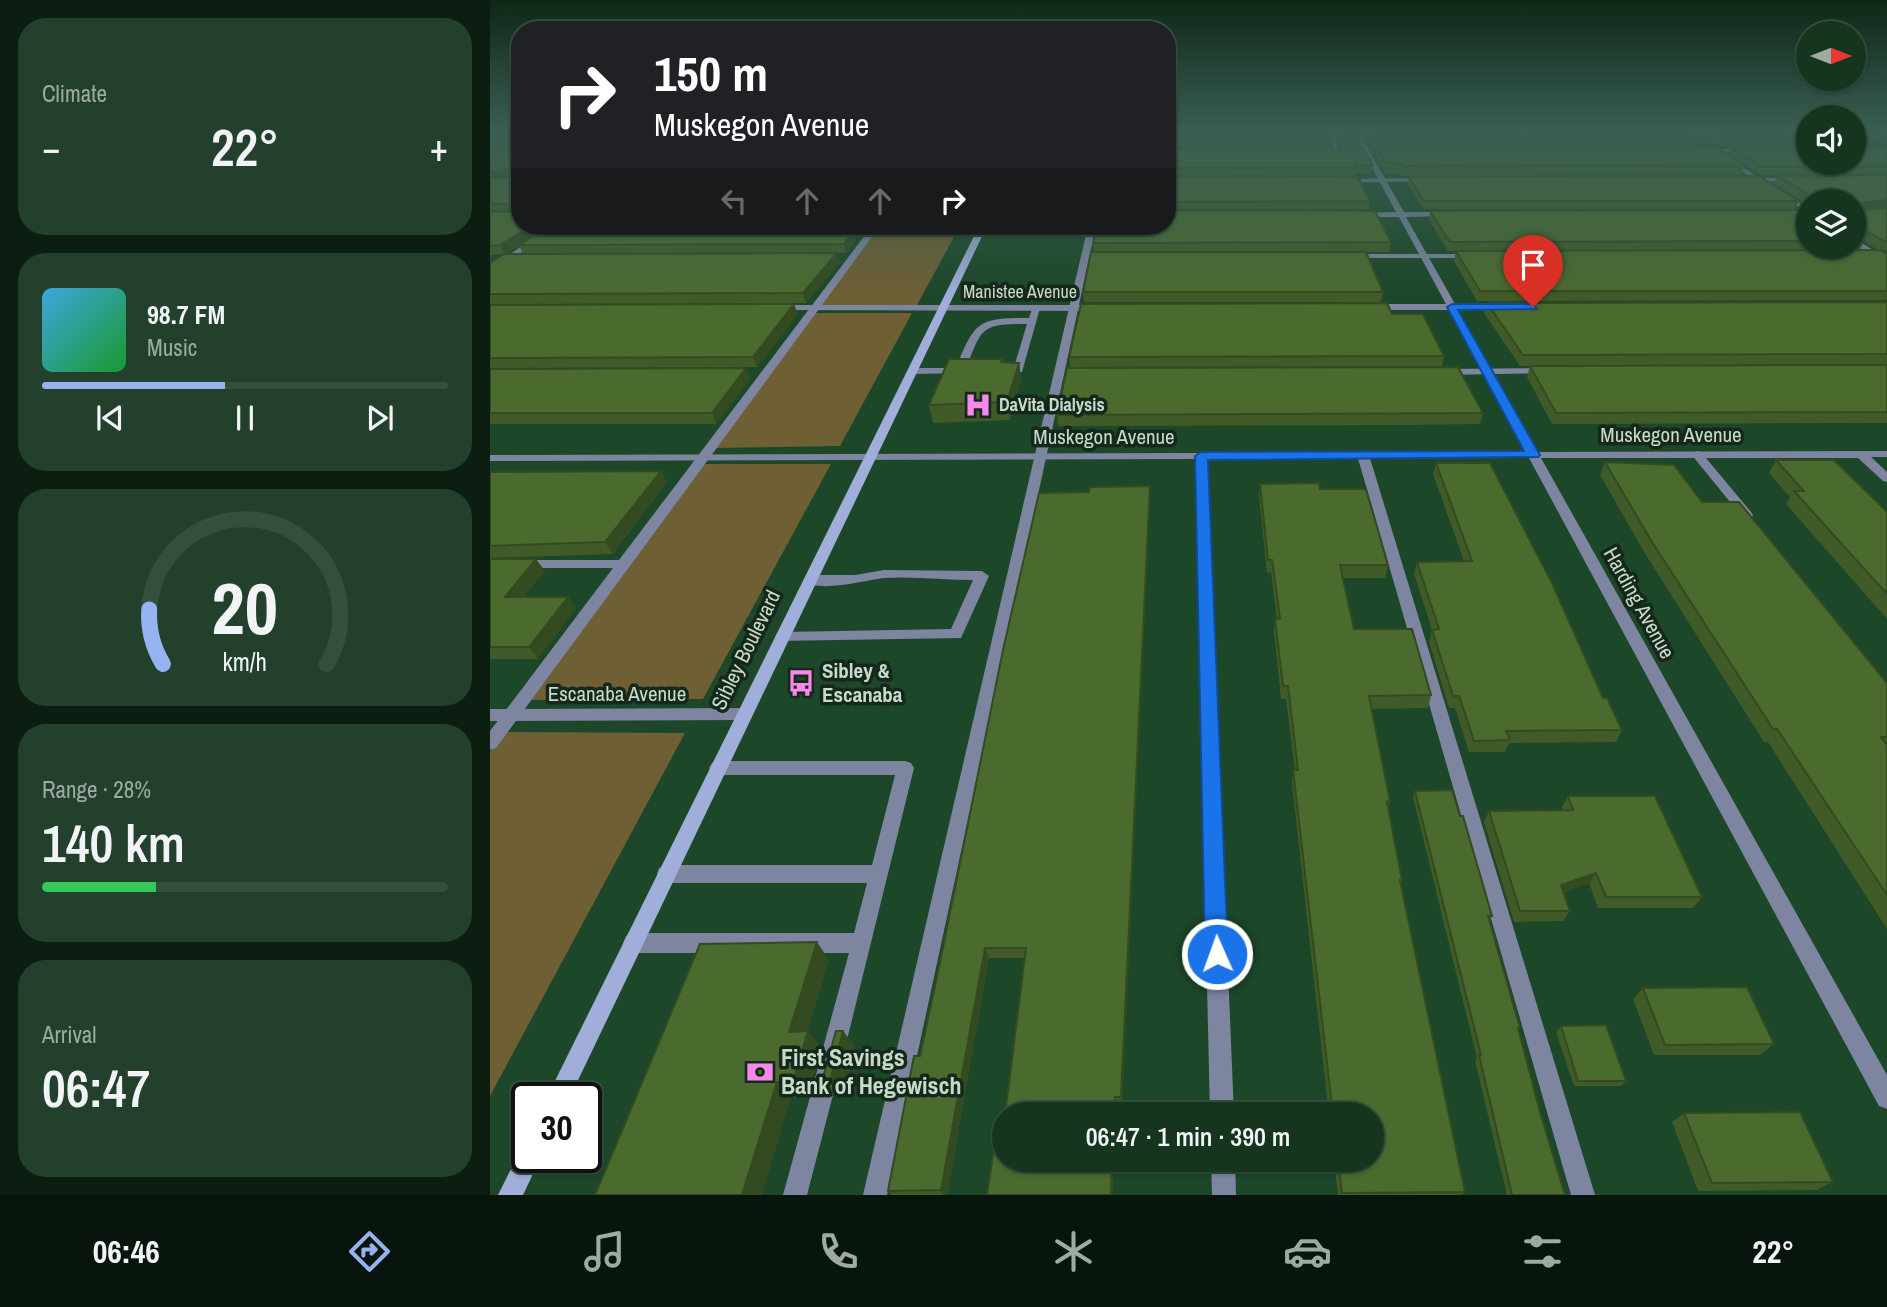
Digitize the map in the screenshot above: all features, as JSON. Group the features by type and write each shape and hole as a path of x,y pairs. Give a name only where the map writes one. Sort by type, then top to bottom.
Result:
{"main road":[{"name":"Sibley Boulevard","path":"565,1082 978,235"},
{"path":"510,1195 520,1173"}],"street":[{"name":"Harding Avenue","path":"1384,185 1887,1098"},
{"path":"1765,185 1796,204"},
{"path":"1346,215 1455,214"},
{"path":"490,271 544,235"},
{"path":"490,743 869,235"},
{"path":"875,1195 1041,456 1066,373 1073,308 1092,257 1092,235"},
{"path":"1866,248 1887,262"},
{"path":"1866,255 1887,255"},
{"path":"1342,256 1478,256"},
{"path":"490,258 523,258"},
{"path":"839,258 852,258"},
{"path":"1357,307 1520,307"},
{"path":"990,370 1018,370 1036,308"},
{"name":"Manistee Avenue","path":"775,309 1114,308"},
{"path":"912,371 965,371 977,327 988,321 1032,321"},
{"path":"1432,372 1556,371"},
{"path":"753,373 766,373"},
{"path":"1697,454 1758,528"},
{"path":"1861,454 1887,478"},
{"name":"Muskegon Avenue","path":"490,458 1887,454"},
{"path":"1363,455 1583,1195"},
{"path":"1201,456 1222,1102"},
{"path":"490,564 624,564"},
{"path":"782,637 957,634 982,576 884,574 855,580 810,580"},
{"name":"Escanaba Avenue","path":"490,715 744,714"},
{"path":"718,768 905,768 796,1195"},
{"path":"666,874 877,874"},
{"path":"633,943 862,943"},
{"path":"1223,1172 1224,1195"}],"shaded area":[{"path":"872,235 955,235 917,305 821,305"},
{"path":"815,313 912,313 840,446 715,448"},
{"path":"702,464 831,464 703,699 528,700"},
{"path":"505,732 685,733 490,1096 490,752"}],"building":[{"path":"490,185 511,185 511,204 490,203"},
{"path":"1176,185 1362,185 1370,201 1176,202"},
{"path":"1414,185 1773,185 1796,201 1424,201"},
{"path":"1793,185 1887,185 1887,200 1866,202 1866,189 1800,189"},
{"path":"1887,208 1887,241 1866,231 1866,209"},
{"path":"1176,210 1375,211 1391,242 1093,243 1095,235 1176,235"},
{"path":"1796,210 1796,241 1450,242 1430,211"},
{"path":"490,211 511,212 511,235 516,235 500,245 490,246"},
{"path":"534,235 851,235 844,244 519,245"},
{"path":"1796,250 1796,259 1866,259 1866,250 1880,250 1887,254 1887,291 1480,291 1456,251"},
{"path":"1091,252 1366,252 1383,292 1083,292"},
{"path":"837,253 803,293 490,294 490,263 504,254"},
{"path":"1887,302 1887,354 1523,355 1487,303"},
{"path":"1387,303 1392,314 1423,314 1444,356 1069,357 1081,304"},
{"path":"794,304 753,357 490,358 490,305"},
{"path":"949,359 1002,359 1001,362 1019,363 1007,402 929,405"},
{"path":"1887,365 1887,412 1556,413 1530,366"},
{"path":"1458,367 1483,413 1057,415 1067,368"},
{"path":"746,368 712,413 490,413 490,369"},
{"path":"1776,460 1834,460 1887,512 1887,594 1794,491 1804,491"},
{"path":"1605,462 1674,465 1702,502 1739,502 1887,683 1887,737 1881,737 1887,745 1887,895 1777,729 1773,729 1652,542"},
{"path":"1436,463 1490,463 1552,583 1603,698 1607,698 1622,730 1506,731 1510,740 1474,741 1459,696 1453,696 1432,630 1439,629 1417,562 1472,561"},
{"path":"661,471 605,542 490,546 490,472"},
{"path":"1319,483 1320,489 1366,489 1388,565 1340,565 1354,629 1412,629 1431,695 1369,696 1390,801 1387,802 1400,880 1465,1192 1342,1193 1339,1172 1384,1172 1384,1102 1331,1102 1293,770 1298,770 1288,686 1283,686 1275,619 1280,619 1272,560 1268,560 1260,484"},
{"path":"1150,486 1121,1097 1115,1097 1115,1102 1007,1102 1026,948 985,948 941,1190 888,1191 914,1056 920,1056 1003,650 1039,493 1089,492 1090,487"},
{"path":"490,559 536,559 505,597 568,597 529,647 490,647"},
{"path":"1452,790 1460,816 1463,816 1492,916 1488,916 1565,1195 1512,1195 1481,1055 1415,791"},
{"path":"1568,796 1655,796 1702,897 1606,897 1596,873 1561,885 1570,911 1520,911 1489,811 1573,810"},
{"name":"First Savings Bank of Hegewisch","path":"817,942 789,1032 808,1031 793,1082 777,1082 742,1195 595,1195 700,944"},
{"path":"1747,987 1774,1044 1665,1045 1643,988"},
{"path":"1606,1025 1626,1081 1578,1081 1561,1026"},
{"path":"836,1031 843,1031 830,1081 822,1081"},
{"path":"1800,1112 1833,1182 1712,1183 1684,1113"},
{"path":"992,1162 992,1172 1112,1172 1111,1195 987,1195"}],"place":[{"name":"DaVita Dialysis","path":"978,405"},
{"name":"Sibley & Escanaba","path":"801,683"},
{"name":"First Savings Bank of Hegewisch","path":"760,1072"}],"route":[{"path":"1217,954 1201,456 1533,455 1452,307 1533,307"}]}
